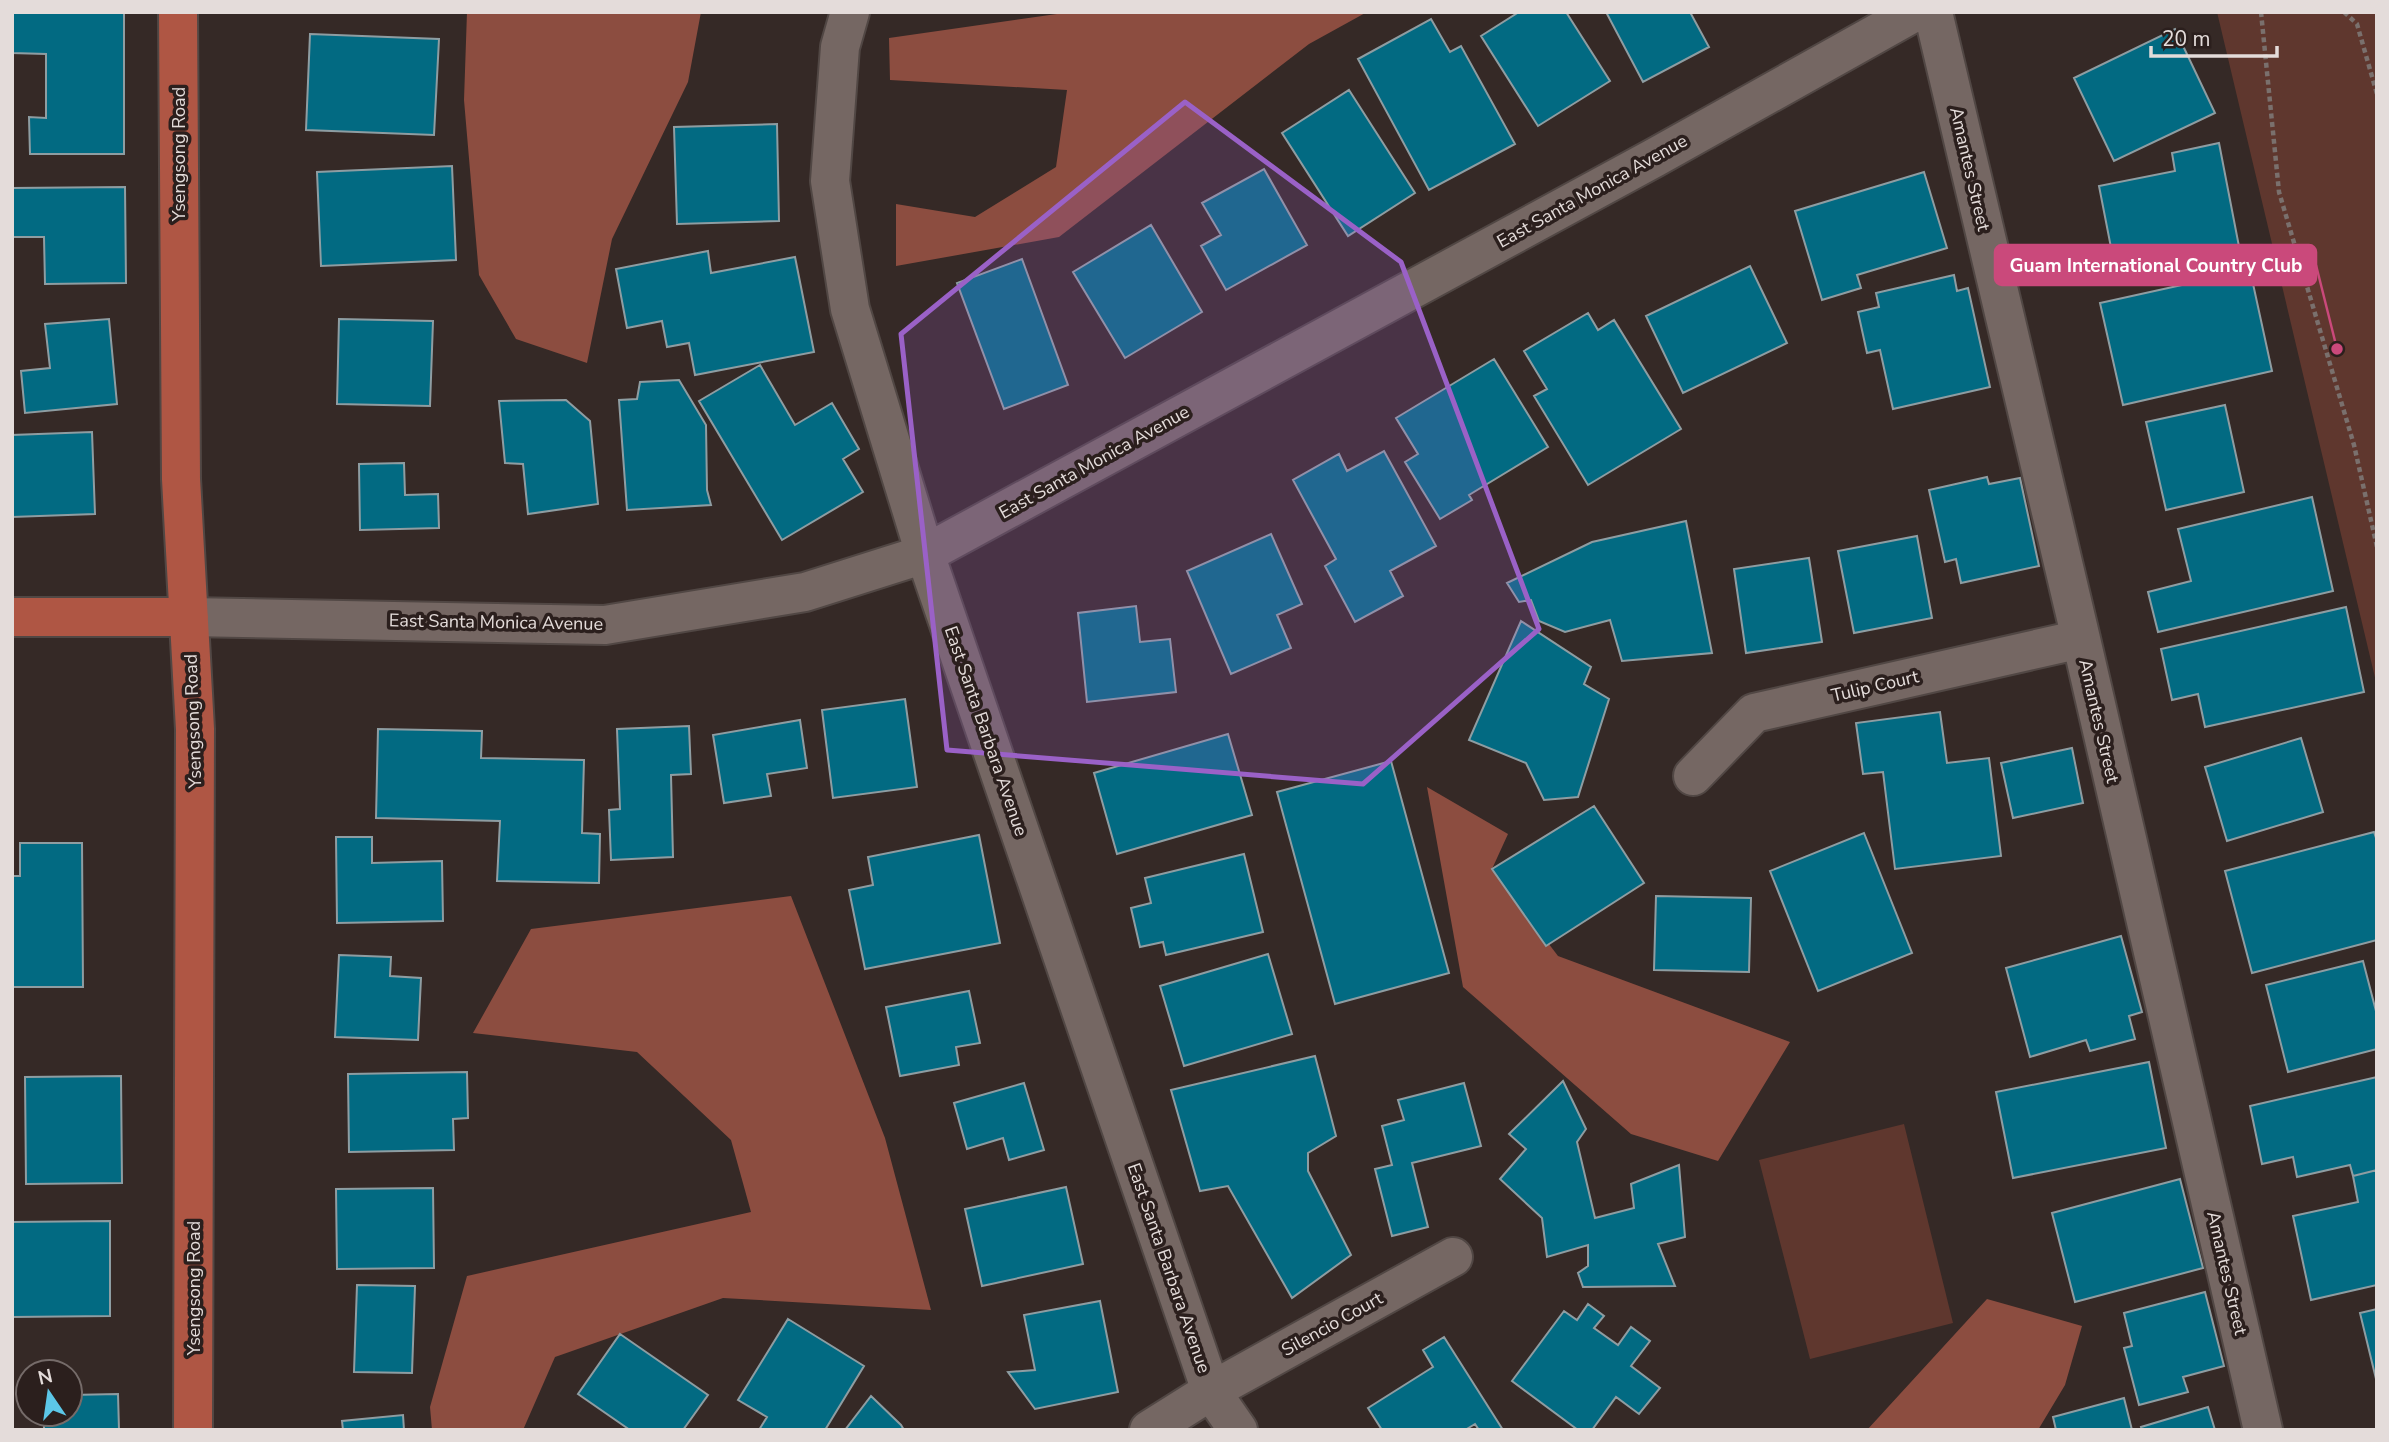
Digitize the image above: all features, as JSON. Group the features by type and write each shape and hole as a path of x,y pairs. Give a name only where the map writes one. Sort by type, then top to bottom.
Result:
{"main road":[{"name":"Ysengsong Road","path":"178,12 181,479 195,756 193,1430"},
{"path":"12,617 189,617"}],"street":[{"name":"East Santa Barbara Avenue","path":"850,12 840,47 830,181 850,309 925,554 1211,1391 1238,1430"},
{"name":"East Santa Monica Avenue","path":"189,617 605,625 805,593 925,554 1654,158 1915,12"},
{"name":"Amantes Street","path":"1933,12 2263,1430"},
{"name":"Tulip Court","path":"1693,776 1754,713 2081,639"},
{"name":"Silencio Court","path":"1149,1430 1211,1391 1453,1257"}],"path":[{"path":"2261,12 2279,192 2354,445 2377,547"},
{"path":"2344,12 2357,24 2377,94"}],"highlighted area":[{"path":"1185,102 1401,262 1539,629 1363,784 947,750 901,334"}],"shaded area":[{"path":"467,12 701,12 688,82 612,239 587,363 516,339 479,275 464,100"},
{"path":"1071,12 1367,12 1309,44 1059,237 896,266 896,204 975,217 1056,167 1067,90 890,80 889,38"},
{"path":"2217,12 2377,12 2377,686"},
{"path":"1427,787 1508,834 1492,869 1558,956 1790,1042 1718,1161 1631,1134 1463,987"},
{"path":"791,896 885,1138 931,1310 723,1298 555,1357 523,1430 432,1430 430,1407 467,1276 751,1212 731,1140 637,1052 473,1033 531,929"},
{"path":"1904,1124 1953,1323 1810,1359 1759,1160"},
{"path":"1987,1299 2082,1326 2065,1385 2038,1430 1867,1430"}],"building":[{"path":"12,12 124,12 124,154 30,154 29,117 46,118 46,54 12,53"},
{"path":"1519,12 1566,12 1610,81 1538,126 1481,36"},
{"path":"1606,12 1690,12 1709,47 1643,82"},
{"path":"1431,19 1450,52 1461,46 1515,144 1429,190 1358,59"},
{"path":"2175,29 2215,113 2114,161 2074,78"},
{"path":"310,34 439,39 434,135 306,130"},
{"path":"1349,90 1415,193 1348,236 1282,133"},
{"path":"777,124 779,221 677,224 674,127"},
{"path":"2219,143 2242,262 2197,271 2193,253 2115,268 2099,186 2175,171 2172,153"},
{"path":"452,166 456,260 321,266 317,172"},
{"path":"1264,169 1307,245 1226,290 1201,246 1221,235 1202,203"},
{"path":"1924,172 1947,248 1857,275 1861,288 1822,300 1795,211"},
{"path":"125,187 126,283 45,284 44,237 12,237 12,188"},
{"path":"1151,225 1202,312 1125,358 1073,272"},
{"path":"708,251 711,273 795,257 814,352 695,375 689,343 667,347 662,321 627,328 616,269"},
{"path":"1022,259 1068,385 1004,409 957,283"},
{"path":"1750,266 1787,343 1683,393 1646,316"},
{"path":"2250,270 2272,371 2123,405 2100,303"},
{"path":"1954,275 1957,291 1968,288 1990,387 1893,409 1880,350 1867,353 1858,312 1879,307 1876,293"},
{"path":"1588,313 1598,330 1614,320 1681,429 1588,485 1534,396 1547,389 1524,351"},
{"path":"109,319 117,404 25,413 21,371 50,368 45,324"},
{"path":"339,319 433,321 430,406 337,404"},
{"path":"1494,359 1548,447 1469,495 1472,500 1440,519 1405,462 1418,454 1396,418"},
{"path":"760,365 795,425 832,403 859,449 843,459 863,492 782,540 699,401"},
{"path":"679,380 706,425 707,490 711,505 627,510 619,400 637,399 640,382"},
{"path":"566,400 590,421 598,504 528,514 523,464 505,463 499,401"},
{"path":"2225,405 2244,492 2166,510 2146,422"},
{"path":"92,432 95,514 12,517 12,435"},
{"path":"1384,451 1436,546 1390,571 1403,596 1355,622 1325,566 1336,559 1293,480 1339,454 1347,471"},
{"path":"404,463 405,495 438,494 439,528 360,530 359,464"},
{"path":"1987,477 1989,484 2020,478 2039,566 1961,583 1956,559 1945,562 1929,490"},
{"path":"2312,497 2333,591 2158,632 2148,592 2191,581 2178,529"},
{"path":"1686,521 1712,653 1622,661 1610,620 1565,632 1539,621 1531,600 1519,602 1507,583 1592,542"},
{"path":"1271,534 1302,604 1277,615 1291,648 1231,674 1187,571"},
{"path":"1917,536 1932,618 1854,633 1838,551"},
{"path":"1809,558 1822,642 1746,653 1734,569"},
{"path":"1136,606 1140,642 1170,639 1176,692 1087,702 1078,613"},
{"path":"2346,607 2364,692 2205,727 2198,694 2172,700 2161,649"},
{"path":"1521,621 1591,667 1584,684 1609,699 1578,797 1544,800 1526,763 1469,740"},
{"path":"905,699 917,787 833,798 822,710"},
{"path":"1940,712 1947,763 1989,758 2001,856 1895,869 1883,772 1863,774 1856,723"},
{"path":"800,720 807,768 767,774 771,796 724,803 713,735"},
{"path":"689,726 691,774 671,775 673,857 611,860 609,810 620,809 617,729"},
{"path":"378,729 482,731 481,758 584,760 582,833 600,834 599,883 497,881 500,821 376,818"},
{"path":"1228,734 1252,815 1117,854 1094,773"},
{"path":"2301,738 2323,812 2227,841 2205,767"},
{"path":"2072,748 2083,803 2013,818 2001,763"},
{"path":"1391,761 1449,973 1335,1004 1277,792"},
{"path":"1594,806 1644,883 1546,946 1492,869"},
{"path":"2374,832 2377,841 2377,940 2252,973 2225,871"},
{"path":"1864,833 1912,953 1818,991 1770,871"},
{"path":"979,835 1000,943 865,969 849,890 873,885 868,857"},
{"path":"336,837 372,837 372,863 442,861 443,921 337,923"},
{"path":"20,843 82,843 83,987 12,987 12,876 20,876"},
{"path":"1244,854 1263,932 1166,955 1163,942 1140,947 1131,908 1151,903 1145,878"},
{"path":"1656,896 1751,898 1749,972 1654,970"},
{"path":"2121,936 2142,1012 2129,1016 2135,1039 2090,1051 2086,1040 2030,1057 2006,968"},
{"path":"1268,954 1292,1034 1184,1066 1160,986"},
{"path":"339,955 391,957 390,976 421,978 418,1040 335,1037"},
{"path":"2363,961 2377,1015 2377,1049 2288,1072 2266,985"},
{"path":"969,991 980,1043 956,1047 959,1065 900,1076 886,1007"},
{"path":"1315,1056 1336,1136 1308,1153 1308,1171 1351,1255 1292,1298 1228,1186 1200,1191 1171,1090"},
{"path":"2149,1062 2166,1148 2013,1178 1996,1092"},
{"path":"467,1072 468,1118 453,1119 454,1150 349,1152 348,1074"},
{"path":"121,1076 122,1183 26,1184 25,1077"},
{"path":"2377,1077 2377,1170 2353,1176 2350,1165 2297,1177 2293,1157 2262,1164 2250,1106"},
{"path":"1563,1081 1586,1129 1577,1142 1595,1218 1634,1208 1631,1184 1679,1165 1685,1237 1658,1244 1675,1286 1583,1287 1578,1273 1588,1266 1588,1245 1547,1257 1542,1218 1500,1179 1526,1149 1509,1134"},
{"path":"1024,1083 1044,1150 1009,1160 1003,1138 967,1149 954,1103"},
{"path":"1464,1083 1481,1146 1412,1163 1428,1227 1392,1236 1375,1169 1392,1165 1382,1126 1404,1120 1398,1100"},
{"path":"2377,1170 2377,1285 2311,1300 2293,1216 2358,1202 2353,1176"},
{"path":"2180,1179 2203,1268 2075,1302 2052,1213"},
{"path":"1066,1187 1083,1264 982,1286 965,1209"},
{"path":"433,1188 434,1268 337,1269 336,1189"},
{"path":"110,1221 110,1316 12,1317 12,1222"},
{"path":"357,1285 415,1286 412,1373 354,1372"},
{"path":"2205,1292 2224,1366 2183,1377 2188,1392 2139,1405 2124,1348 2132,1346 2124,1313"},
{"path":"1100,1301 1118,1392 1035,1409 1008,1372 1035,1370 1024,1315"},
{"path":"1588,1304 1604,1316 1594,1328 1618,1345 1631,1327 1650,1341 1631,1366 1660,1388 1639,1414 1616,1397 1592,1430 1578,1430 1512,1381 1564,1311 1577,1320"},
{"path":"2377,1309 2377,1383 2360,1313"},
{"path":"788,1319 864,1366 825,1430 759,1430 767,1417 738,1400"},
{"path":"620,1334 708,1395 683,1430 630,1430 578,1394"},
{"path":"1444,1337 1503,1430 1479,1430 1475,1424 1465,1430 1382,1430 1368,1408 1433,1367 1423,1350"},
{"path":"118,1394 119,1430 44,1430 84,1428 84,1395"},
{"path":"871,1396 901,1425 904,1430 845,1430"},
{"path":"2124,1398 2132,1430 2056,1430 2053,1417"},
{"path":"2208,1407 2215,1430 2142,1430 2141,1427"},
{"path":"403,1415 404,1430 343,1430 342,1421"}],"place":[{"name":"Guam International Country Club","path":"2337,349"}]}
